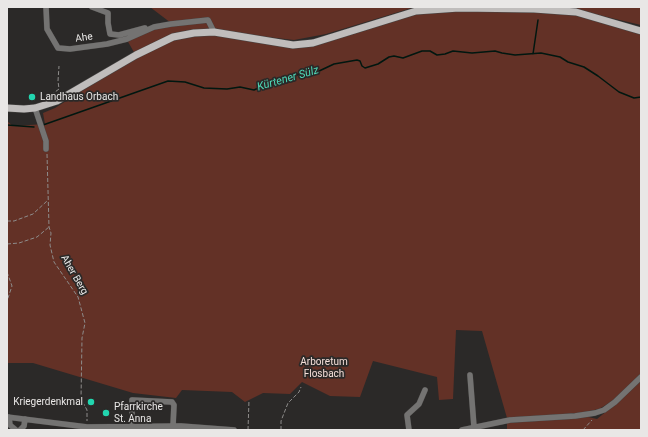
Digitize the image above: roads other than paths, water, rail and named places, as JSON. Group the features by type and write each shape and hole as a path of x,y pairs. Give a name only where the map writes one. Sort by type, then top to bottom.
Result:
{"main road":[{"path":"7,108 35,108 54,102 136,55 173,37 214,32 293,45 313,42 416,11 459,8 534,8 576,12 641,31"}],"street":[{"name":"Ahe","path":"46,7 46,29 58,48 70,49 89,47 127,39 154,27"},
{"name":"Ahe","path":"92,7 108,13 110,34 119,34 150,27 208,20 214,32"},
{"path":"35,108 46,141 46,149"},
{"path":"470,375 474,427"},
{"path":"462,430 505,421 575,416 599,412 615,402 641,377"},
{"path":"409,430 407,415 419,404 425,390"},
{"path":"132,427 132,400 172,402 174,405 173,426"},
{"path":"16,430 10,425 8,417 88,429 173,426 234,430"},
{"path":"20,430 24,426 25,419"}],"waterway":[{"path":"533,54 538,20"},
{"name":"Kürtener Sülz","path":"43,125 168,81 185,82 204,88 227,89 240,87 254,90 263,86 276,84 287,78 292,78 300,73 317,72 334,64 357,60 360,61 362,66 365,68 378,64 389,57 394,56 403,58 422,51 430,51 437,55 453,51 472,53 495,51 515,55 541,53 560,57 568,62 584,67 619,92 634,98 641,97"},
{"name":"Kürtener Sülz","path":"7,125 34,127"}],"place":[{"name":"Landhaus Orbach","path":"32,97"},
{"name":"Kriegerdenkmal","path":"91,402"},
{"name":"Pfarrkirche St. Anna","path":"106,413"}],"park label":[{"name":"Arboretum Flosbach","path":"324,368"}]}
